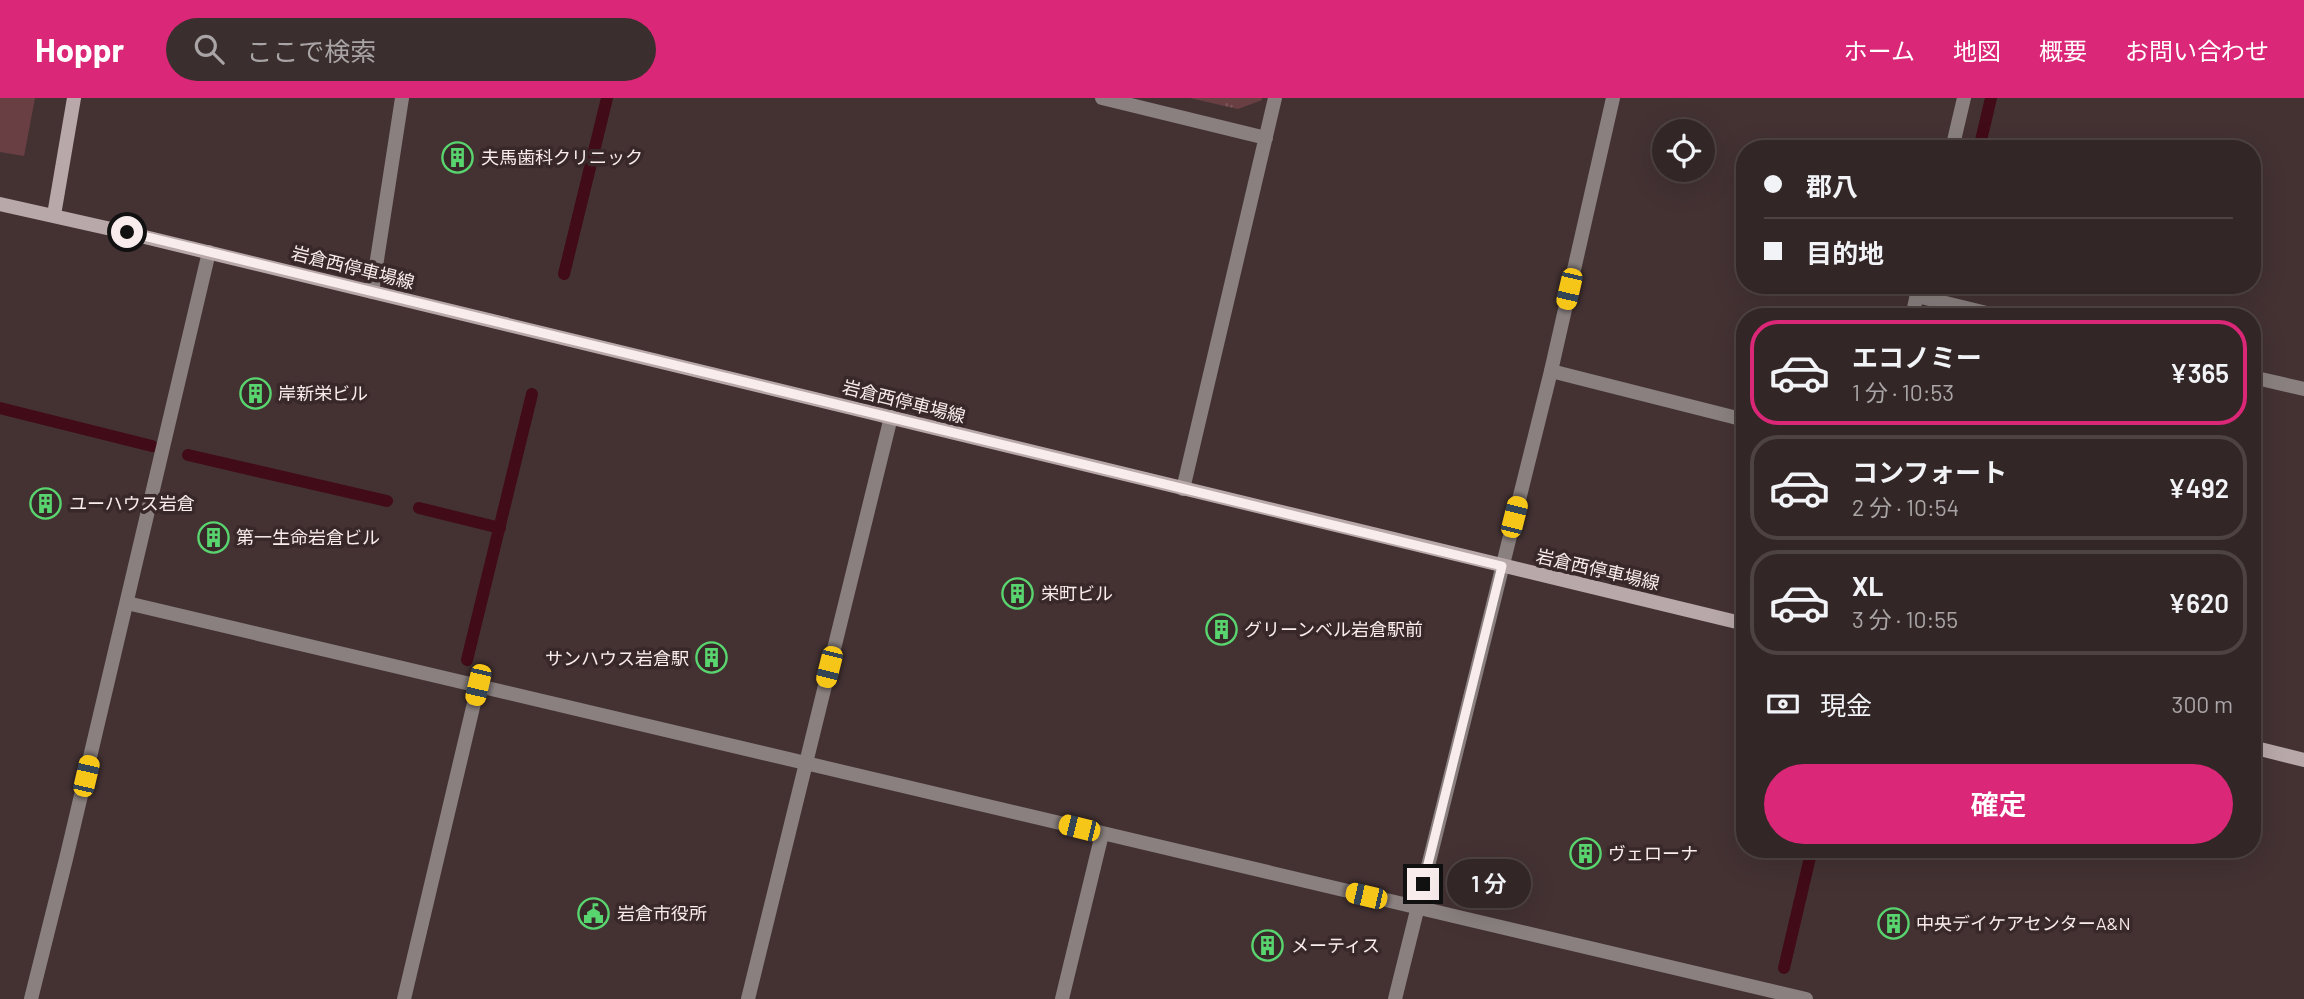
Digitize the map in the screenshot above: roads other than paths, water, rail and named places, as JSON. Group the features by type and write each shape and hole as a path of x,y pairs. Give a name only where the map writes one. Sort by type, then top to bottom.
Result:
{"main road":[{"path":"54,215 74,98"},
{"name":"岩倉西停車場線","path":"0,204 209,252 1736,622"},
{"path":"2261,749 2304,760"}],"street":[{"path":"372,292 402,98"},
{"path":"1102,98 1266,138"},
{"path":"1183,489 1275,98"},
{"path":"1395,999 1550,371 1613,98"},
{"path":"1954,140 1964,98"},
{"path":"30,999 209,252"},
{"path":"1928,294 1974,308"},
{"path":"1550,371 1736,417"},
{"path":"2261,379 2304,389"},
{"path":"748,999 891,417"},
{"path":"127,603 1806,999"},
{"path":"404,999 478,685"},
{"path":"1062,999 1102,834"}],"waterway":[{"path":"564,274 607,98"},
{"path":"1981,140 1991,98"},
{"path":"467,660 532,394"},
{"path":"0,408 152,446"},
{"path":"188,455 387,501"},
{"path":"419,508 500,528"},
{"path":"1784,968 1810,858"}],"place":[{"name":"夫馬歯科クリニック","path":"458,157"},
{"name":"岸新栄ビル","path":"255,393"},
{"name":"ユーハウス岩倉","path":"46,503"},
{"name":"第一生命岩倉ビル","path":"213,537"},
{"name":"栄町ビル","path":"1018,593"},
{"name":"グリーンベル岩倉駅前","path":"1221,629"},
{"name":"サンハウス岩倉駅","path":"712,658"},
{"name":"ヴェローナ","path":"1585,853"},
{"name":"岩倉市役所","path":"594,913"},
{"name":"中央デイケアセンターA&N","path":"1893,923"},
{"name":"メーティス","path":"1268,945"}]}
